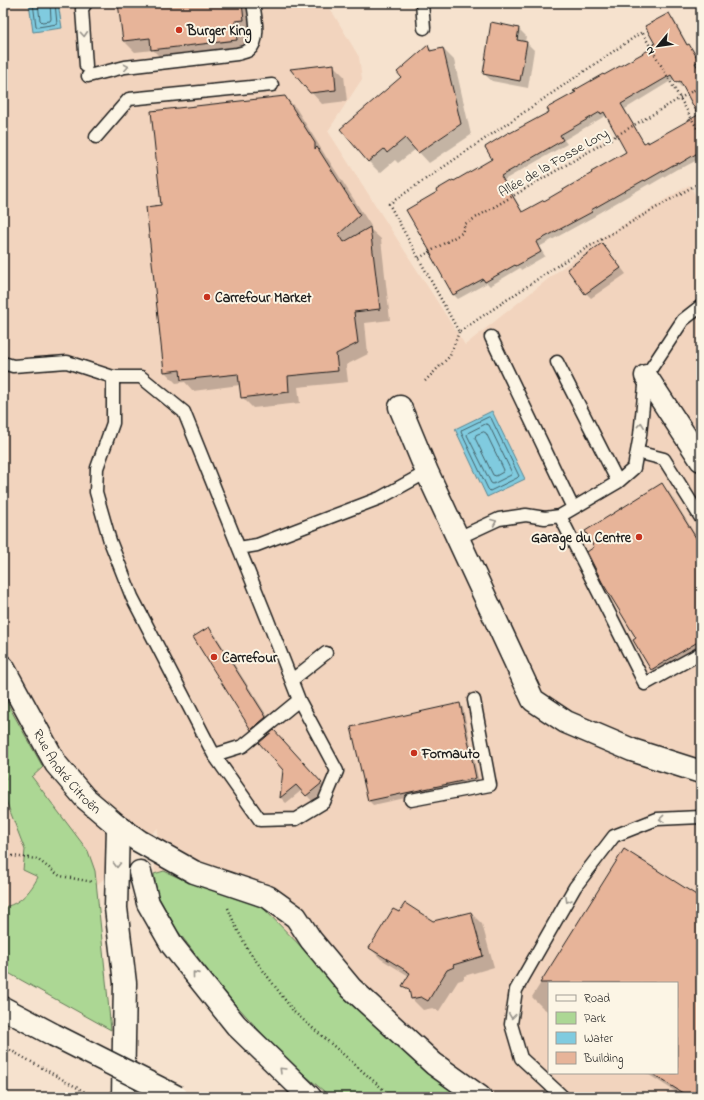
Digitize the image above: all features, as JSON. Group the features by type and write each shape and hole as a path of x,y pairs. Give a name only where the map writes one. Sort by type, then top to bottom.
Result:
{"street":[{"path":"646,376 701,460"},
{"path":"400,407 427,472 533,700 572,725 632,750 701,772"},
{"name":"Rue André Citroën","path":"3,652 8,676 56,764 85,798 118,826 139,841 194,872 268,897 296,917 311,940 351,988 434,1064 480,1097"},
{"path":"118,826 116,908 125,983 123,1097"},
{"path":"139,841 140,872 148,903 172,945 236,1025 310,1097"},
{"path":"116,908 133,878 140,872"},
{"path":"3,1008 177,1097"}],"lane":[{"path":"86,3 82,9 87,71 237,54 249,50 254,44 256,31 253,3"},
{"path":"422,3 424,28"},
{"path":"96,137 129,99 272,86"},
{"path":"458,538 500,519 526,515 545,518 560,516 618,482 634,468 640,435 646,376 683,320 701,306"},
{"path":"491,337 573,508"},
{"path":"6,367 67,362 113,377 141,377 184,412 299,700 337,772 324,802 296,819 260,820 214,755 132,597 110,541 96,492 98,468 113,423 113,377"},
{"path":"557,362 618,482"},
{"path":"637,452 664,459 701,518"},
{"path":"239,548 257,545 380,498 427,472"},
{"path":"560,516 645,684 701,653"},
{"path":"292,680 326,653"},
{"path":"214,755 243,746 299,700"},
{"path":"411,800 490,785 474,700"},
{"path":"563,1097 522,1058 511,1024 516,990 575,887 614,836 657,819 701,817"}],"path":[{"path":"459,332 389,204 642,32 701,135"},
{"name":"Allée de la Fosse Lory","path":"419,258 462,233 465,224 701,86"},
{"path":"425,381 450,356 459,332 569,258 701,182"},
{"path":"4,855 37,858 60,876 94,883"},
{"path":"226,906 248,950 294,1012 392,1097"},
{"path":"3,1046 94,1097"}],"shaded area":[{"path":"3,3 327,3 359,57 362,79 328,131 465,345 596,241 689,185 701,204 701,1097 463,1097 396,1043 260,905 237,896 186,881 164,871 154,874 158,828 4,972"}],"green space":[{"path":"3,693 43,767 32,777 88,851 95,871 111,1030 3,970 3,907 9,906 24,896 38,877 23,870 25,850 3,793 3,781 6,779 3,771"},
{"path":"164,871 186,881 237,896 260,905 396,1043 463,1097 331,1097 282,1056 221,988 177,930 157,894 154,874"}],"water":[{"path":"29,3 58,3 62,28 33,32"},
{"path":"492,411 525,479 487,497 455,429"}],"building":[{"name":"Burger King","path":"118,3 242,3 244,20 235,21 237,40 151,50 150,38 123,41"},
{"path":"669,13 687,45 689,44 699,61 695,63 701,72 701,151 679,164 673,165 645,181 644,180 591,210 592,212 536,242 541,252 485,282 483,279 453,295 406,210 437,192 436,190 492,159 485,147 509,132 510,133 549,112 547,108 576,92 573,91 654,47 653,45 655,44 645,26","holes":["671,75 676,83 680,81 698,115 648,143 648,141 644,143 621,104","600,112 601,114 604,112 626,152 544,201 522,212 501,176 563,140 560,135"]},
{"path":"491,22 519,28 517,40 527,42 520,81 483,74"},
{"path":"428,45 430,51 443,48 461,124 418,153 405,138 387,153 384,149 368,162 340,129 401,77 397,72"},
{"path":"334,64 336,90 310,93 290,69"},
{"path":"285,96 315,143 315,149 317,147 360,215 339,234 344,242 370,227 380,309 354,312 358,343 336,354 338,371 288,376 289,392 241,398 238,374 181,380 180,370 164,372 146,207 161,205 151,111"},
{"path":"602,243 621,268 585,294 567,269"},
{"path":"662,483 701,546 701,640 651,670 633,640 636,638 602,582 587,552 594,547 585,531"},
{"path":"209,627 266,717 251,730 193,637"},
{"name":"Formauto","path":"460,703 476,778 368,801 351,727"},
{"path":"274,730 322,783 306,796 296,785 280,798 283,770 259,743"},
{"path":"624,849 701,898 701,1097 689,1097 653,1074 678,1074 678,982 540,983"},
{"path":"405,903 433,921 471,912 483,956 453,965 454,967 447,970 428,1001 421,997 411,999 409,989 402,986 410,973 369,948 393,909 399,912"}],"place":[{"name":"Burger King","path":"179,30"},
{"name":"Carrefour Market","path":"207,297"},
{"name":"Garage du Centre","path":"639,537"},
{"name":"Carrefour","path":"214,657"},
{"name":"Formauto","path":"414,753"}]}
